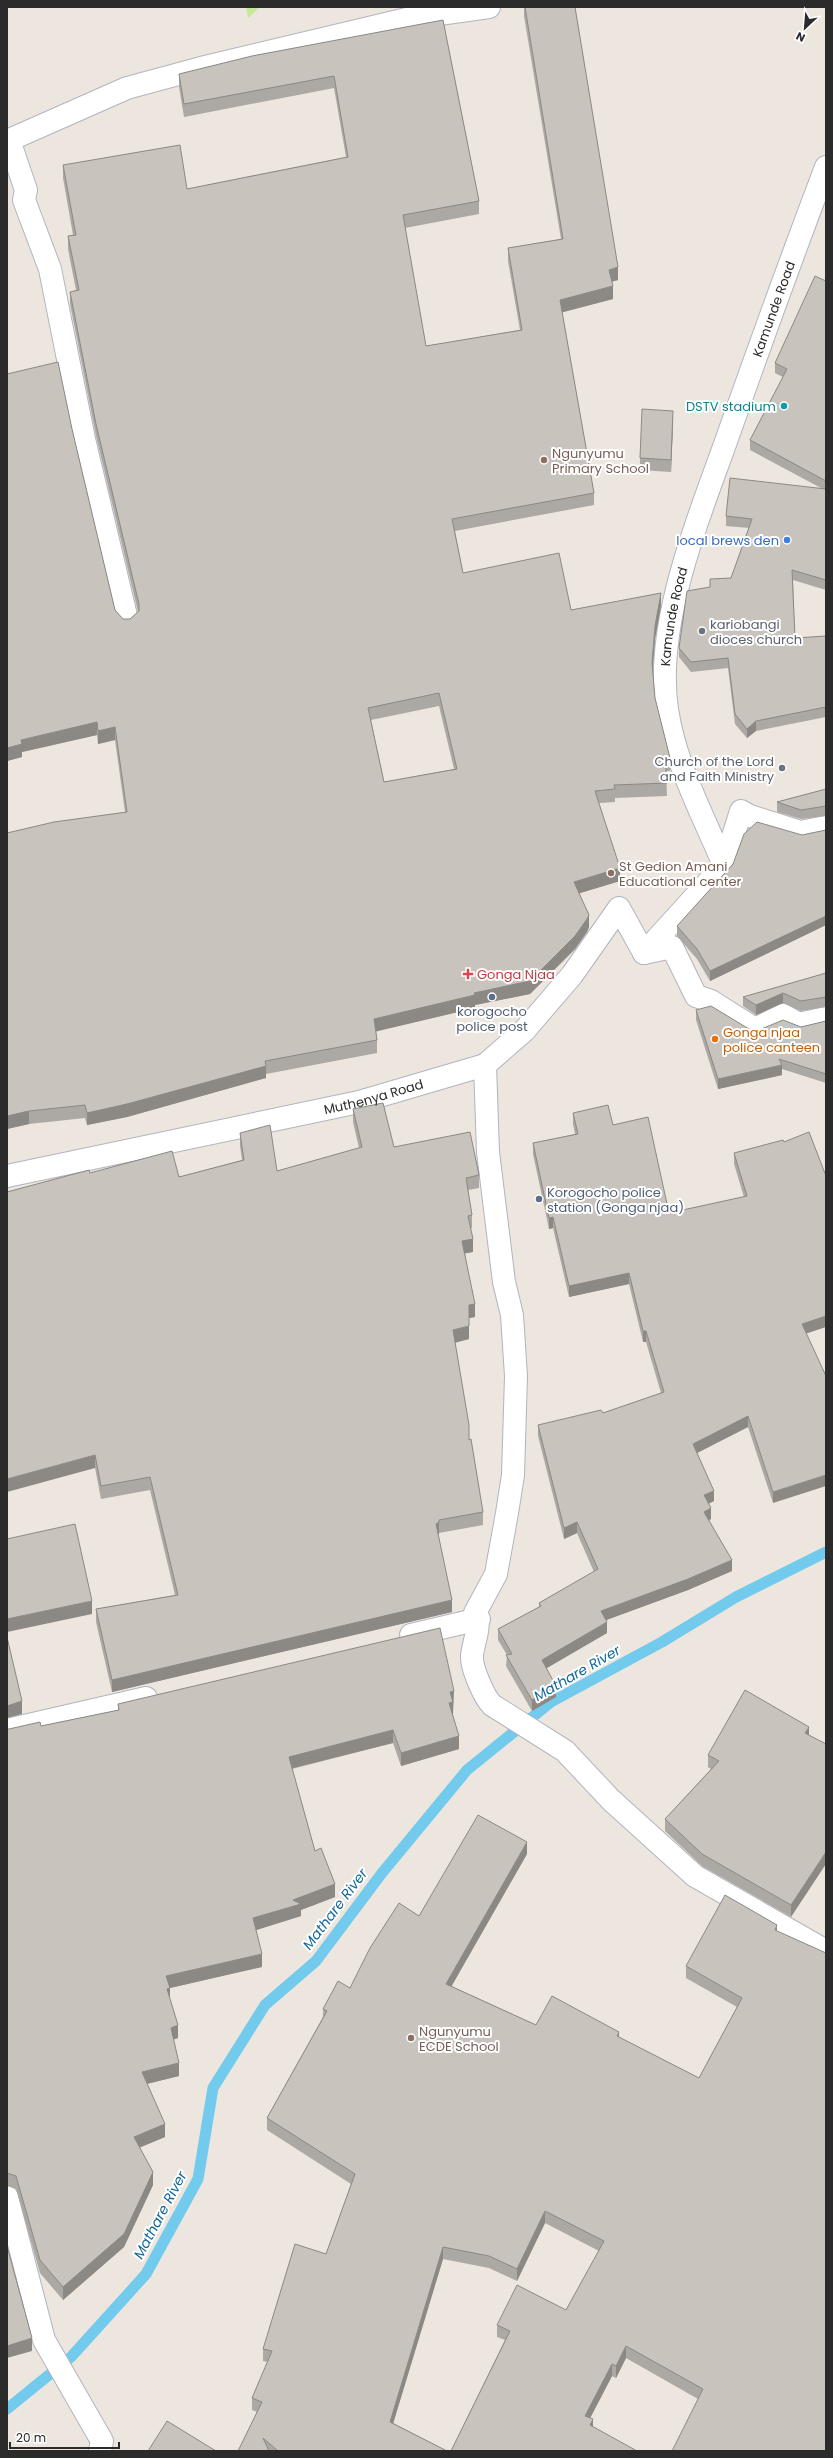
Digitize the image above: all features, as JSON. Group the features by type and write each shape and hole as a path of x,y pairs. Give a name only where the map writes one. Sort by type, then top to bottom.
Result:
{"street":[{"path":"127,620 84,439 50,269 24,200 26,190 8,140 127,88 411,18 489,7"},
{"name":"Kamunde Road","path":"724,865 679,757 667,709 666,668 670,620 700,517 762,337 826,167"},
{"path":"644,953 724,865 741,811 750,816 800,832 826,827"},
{"name":"Muthenya Road","path":"7,1176 359,1102 485,1065 524,1031 572,975 619,908 644,953"},
{"path":"644,953 672,947 696,996 711,1001 755,1029 783,1015 799,1024 826,1018"},
{"path":"485,1065 488,1152 504,1282 512,1315 516,1376 514,1475 496,1574 475,1613 479,1620 472,1657 474,1667 486,1699 565,1751 611,1800 695,1876 826,1951"},
{"path":"394,1640 479,1620"},
{"path":"7,1730 169,1693"},
{"path":"7,2197 44,2340 101,2446"}],"green space":[{"path":"246,7 264,7 259,8 248,18"}],"building":[{"path":"525,7 575,7 618,267 609,270 613,286 560,300 594,493 452,519 463,573 559,553 571,610 661,593 655,626 652,663 655,698 670,758 665,758 667,783 614,785 615,789 595,791 620,868 574,882 589,915 575,936 530,981 474,993 475,995 374,1019 377,1040 265,1061 266,1066 127,1104 87,1113 85,1105 29,1111 7,1116 7,833 54,822 127,812 115,727 98,731 97,722 21,740 22,744 7,748 7,374 58,362 72,429 115,610 123,619 130,619 139,611 139,604 96,424 70,292 79,290 68,236 76,235 63,165 180,145 187,189 348,157 334,76 184,104 179,74 252,56 443,20 479,201 403,215 426,346 522,330 508,248 563,239","holes":["439,693 457,769 384,782 368,708"]},
{"path":"815,276 826,281 826,481 750,440 787,369 775,363"},
{"path":"642,409 673,411 671,460 640,458"},
{"path":"730,478 826,489 826,580 792,570 795,638 826,636 826,707 756,721 747,729 735,714 728,658 691,662 679,648 687,591 710,587 710,579 731,578 752,519 726,516"},
{"path":"826,789 826,806 801,810 777,802"},
{"path":"757,822 802,835 826,830 826,916 710,971 697,949 677,926 733,864 744,834"},
{"path":"826,973 826,997 801,1001 783,993 756,1005 743,997"},
{"path":"711,1006 754,1032 783,1020 801,1027 826,1021 826,1074 779,1059 782,1065 718,1079 696,1010"},
{"path":"383,1103 394,1147 470,1132 479,1175 466,1178 472,1215 468,1216 473,1239 462,1241 475,1304 469,1305 469,1326 453,1330 469,1425 469,1440 471,1439 483,1512 439,1520 436,1524 452,1600 112,1680 96,1609 178,1595 150,1477 101,1486 95,1455 7,1479 7,1192 89,1170 90,1173 172,1151 179,1177 244,1160 240,1133 270,1125 277,1171 362,1147 353,1109"},
{"path":"608,1105 613,1125 648,1117 669,1213 747,1196 734,1153 783,1140 784,1142 809,1132 826,1176 826,1316 802,1324 826,1376 826,1475 773,1492 748,1416 693,1444 714,1491 704,1495 711,1508 704,1512 732,1560 688,1579 601,1611 607,1622 542,1660 556,1686 532,1700 506,1655 512,1654 498,1629 541,1606 539,1603 598,1569 577,1522 564,1528 538,1425 601,1410 603,1413 664,1392 646,1331 643,1331 629,1273 569,1286 553,1217 549,1218 533,1143 578,1134 573,1113"},
{"path":"75,1524 92,1601 7,1619 7,1539"},
{"path":"440,1628 454,1691 450,1692 453,1702 449,1703 459,1736 401,1753 393,1730 289,1757 315,1851 321,1848 335,1884 293,1900 301,1904 253,1918 262,1954 166,1976 170,1988 167,1989 178,2025 171,2028 179,2063 142,2072 165,2124 134,2137 153,2172 124,2234 63,2287 40,2260 16,2176 7,2173 7,1729 40,1722 41,1726 119,1710 118,1704"},
{"path":"7,1637 22,1701 7,1706"},
{"path":"745,1690 809,1727 805,1733 826,1744 826,1852 791,1905 702,1854 665,1819 719,1761 708,1755"},
{"path":"478,1815 527,1842 446,1984 536,2025 552,1996 619,2032 617,2036 699,2078 742,1998 686,1966 725,1895 777,1925 775,1930 826,1953 826,2451 672,2451 703,2389 626,2346 616,2366 612,2364 585,2416 593,2419 590,2425 637,2451 451,2451 510,2331 497,2325 517,2285 566,2310 604,2241 545,2211 517,2269 489,2256 443,2247 390,2422 447,2451 278,2451 263,2438 269,2451 238,2451 262,2402 252,2398 272,2351 263,2349 295,2244 326,2254 355,2174 267,2118 327,2011 323,2009 338,1981 350,1988 370,1948 399,1903 419,1916"},
{"path":"7,2246 32,2338 7,2346"},
{"path":"167,2421 216,2451 148,2451"}],"waterway":[{"name":"Mathare River","path":"7,2409 71,2357 146,2274 198,2179 213,2088 265,2005 316,1961 382,1873 467,1770 551,1702 662,1642 736,1597 826,1552"}],"place":[{"name":"DSTV stadium","path":"784,406"},
{"name":"Ngunyumu Primary School","path":"544,460"},
{"name":"local brews den","path":"787,540"},
{"name":"kariobangi dioces church","path":"702,631"},
{"name":"Church of the Lord and Faith Ministry","path":"782,768"},
{"name":"St Gedion Amani Educational center","path":"611,873"},
{"name":"Gonga Njaa","path":"468,974"},
{"name":"korogocho police post","path":"492,997"},
{"name":"Gonga njaa police canteen","path":"715,1039"},
{"name":"Korogocho police station (Gonga njaa)","path":"539,1199"},
{"name":"Ngunyumu ECDE School","path":"411,2038"}]}
